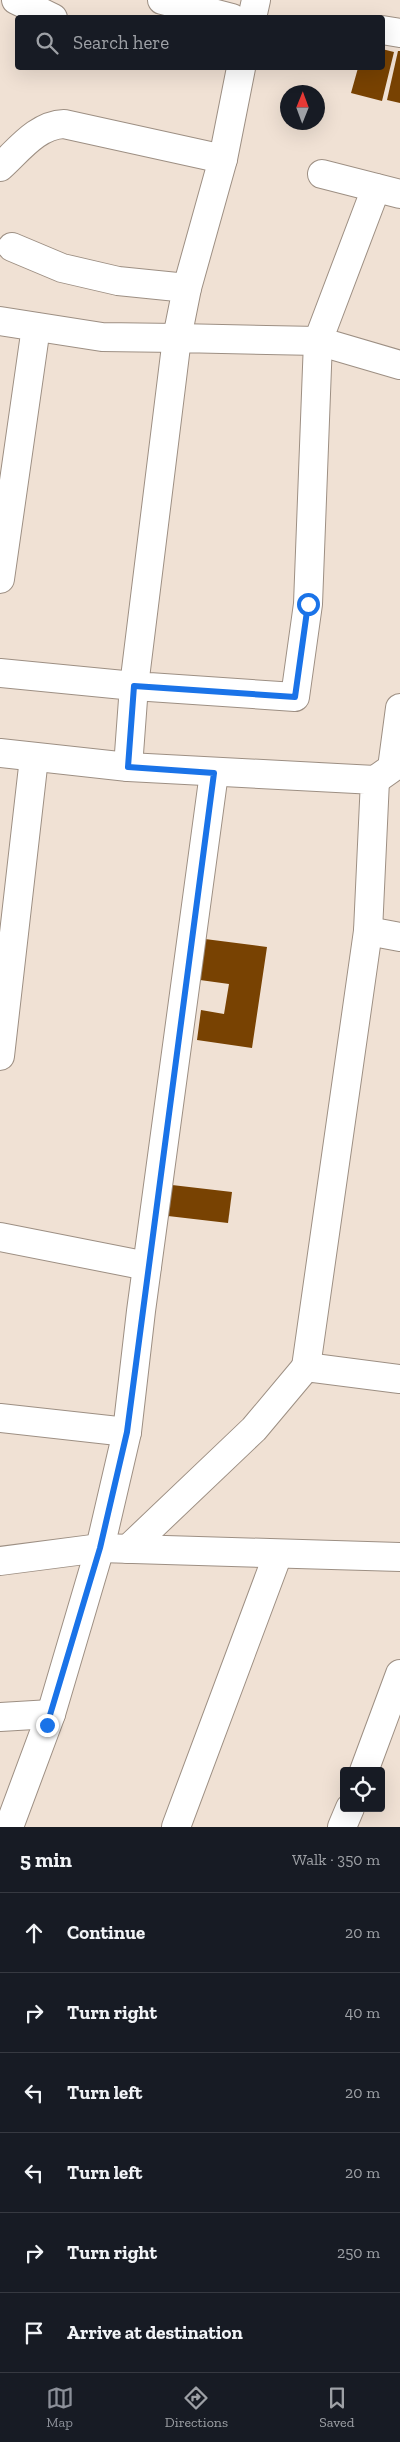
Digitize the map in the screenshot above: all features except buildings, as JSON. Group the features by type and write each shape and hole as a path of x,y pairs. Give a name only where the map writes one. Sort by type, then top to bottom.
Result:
{"street":[{"path":"16,0 47,15"},
{"path":"162,0 220,15"},
{"path":"253,15 256,0"},
{"path":"385,30 400,33"},
{"path":"128,767 134,686 177,338 187,288 223,159 241,70"},
{"path":"0,168 41,130 51,124 64,124 223,159"},
{"path":"0,674 134,686 295,697 308,604 318,341 388,191 322,174"},
{"path":"12,247 62,268 118,281 187,288"},
{"path":"0,321 102,337 318,341 400,365"},
{"path":"0,579 36,327"},
{"path":"0,754 128,767 214,773 375,780 392,768 400,708"},
{"path":"0,1056 34,758"},
{"path":"9,1827 51,1714 100,1548 127,1432 147,1266 214,773"},
{"path":"128,1549 254,1429 306,1367 368,932 375,780"},
{"path":"368,932 400,937"},
{"path":"0,1237 147,1266"},
{"path":"306,1367 400,1379"},
{"path":"0,1418 127,1432"},
{"path":"0,1561 100,1548 400,1557"},
{"path":"176,1827 278,1554"},
{"path":"365,1767 400,1674"},
{"path":"0,1717 51,1714"},
{"path":"342,1827 348,1812"}],"route":[{"path":"47,1725 100,1548 127,1432 141,1312 214,773 128,767 134,686 295,697 308,604"}]}
